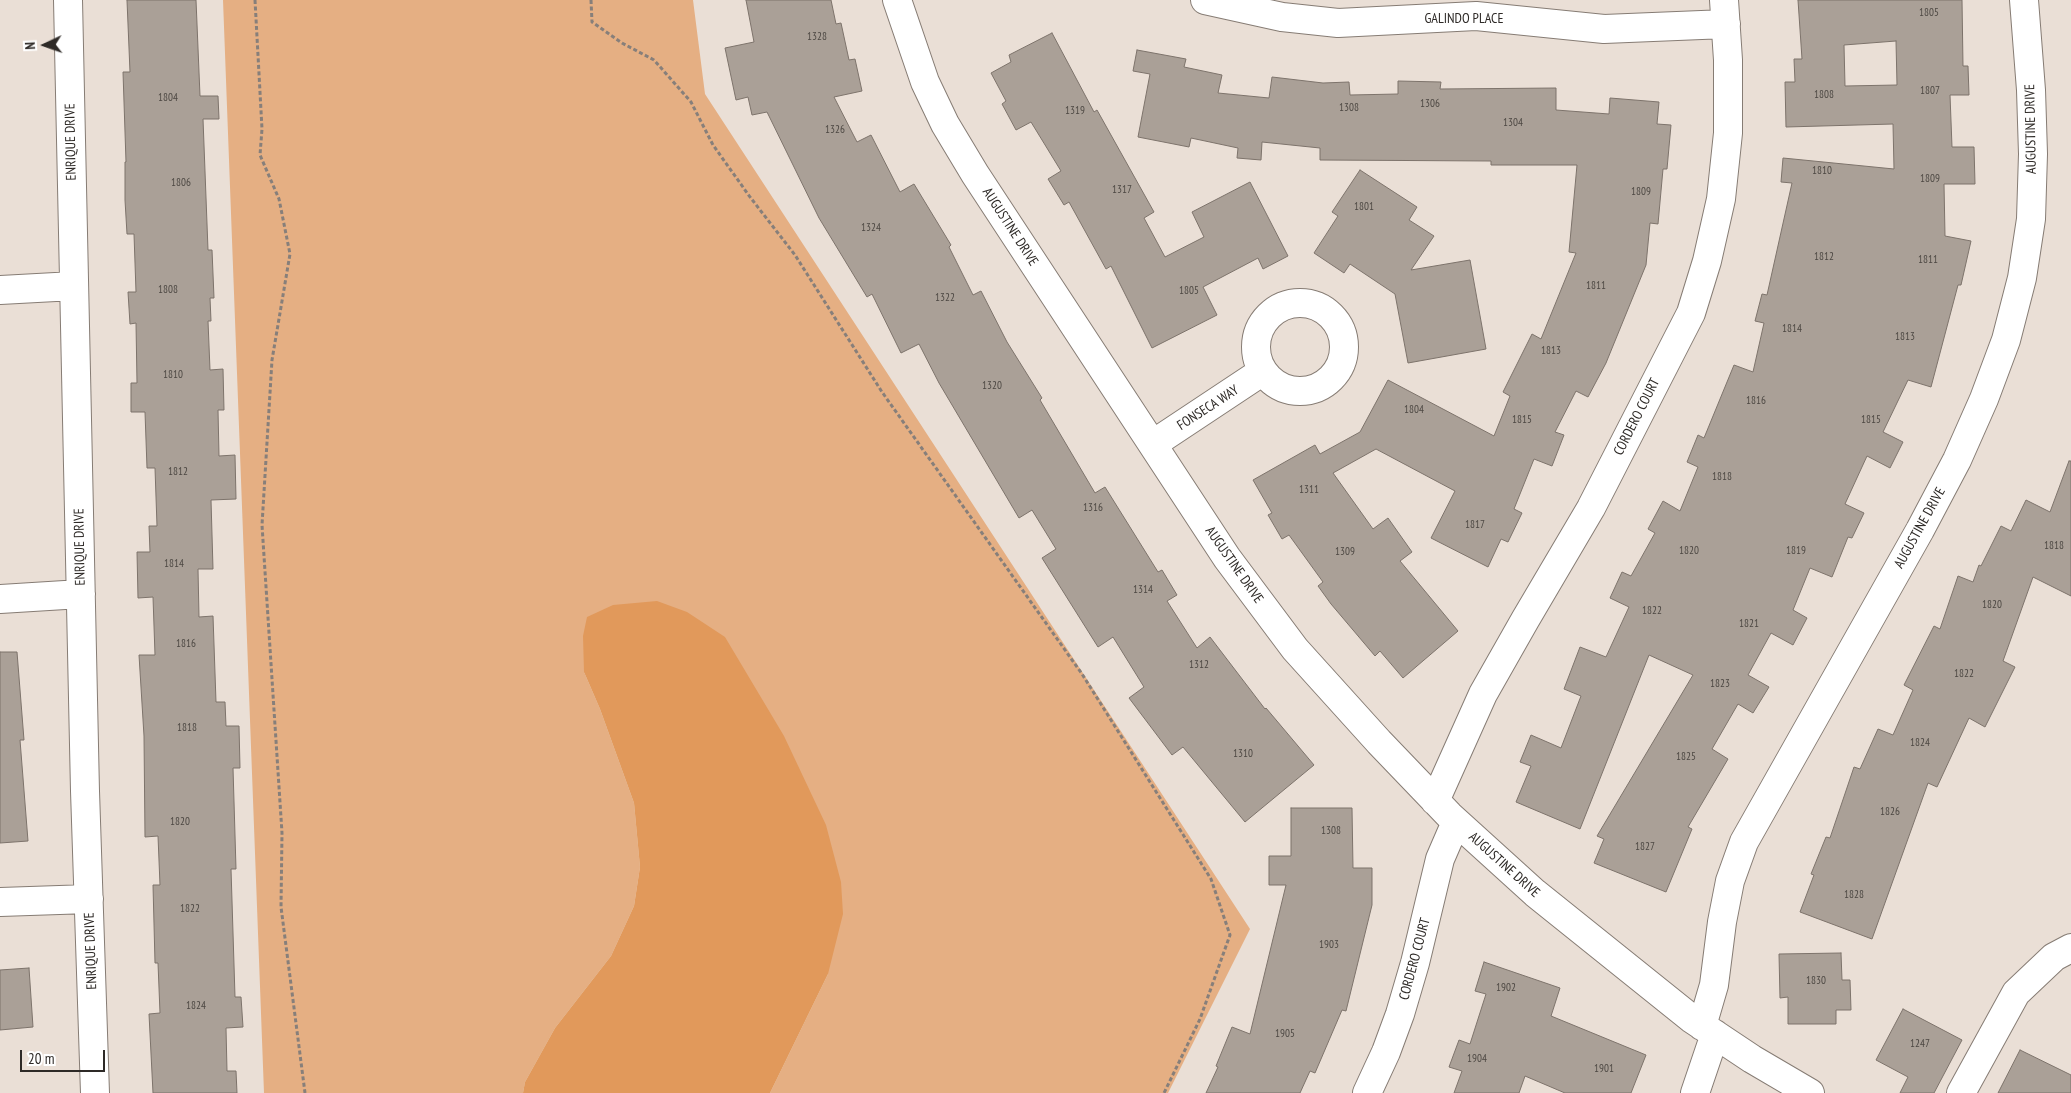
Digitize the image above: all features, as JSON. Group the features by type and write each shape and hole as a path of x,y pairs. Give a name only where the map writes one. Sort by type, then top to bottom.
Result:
{"street":[{"name":"ENRIQUE DRIVE","path":"68,0 81,594 95,1093"},
{"name":"GALINDO PLACE","path":"1205,0 1282,17 1338,23 1476,16 1534,20 1604,29 1725,12"},
{"name":"AUGUSTINE DRIVE","path":"1695,1093 1709,1030 1722,922 1730,881 1744,842 1920,530 1956,460 1984,399 2006,340 2022,278 2031,219 2033,154 2031,90 2024,0"},
{"name":"AUGUSTINE DRIVE","path":"900,1 924,82 945,124 975,174 1227,558 1295,649 1435,801 1535,893 1709,1030 1810,1093"},
{"name":"CORDERO COURT","path":"1435,801 1484,694 1591,508 1691,313 1708,261 1721,199 1728,133 1725,12"},
{"path":"0,290 74,286"},
{"name":"FONSECA WAY","path":"1153,444 1263,372"},
{"path":"0,599 81,594"},
{"name":"CORDERO COURT","path":"1367,1093 1386,1052 1400,1014 1415,963 1440,859 1456,822"},
{"path":"0,902 89,899"},
{"path":"1961,1093 2016,993 2054,957 2071,948"}],"path":[{"path":"255,0 262,129 260,155 279,199 290,254 272,360 262,525 282,833 281,907 305,1093"},
{"path":"591,0 592,22 622,43 654,60 691,102 713,146 795,256 882,392 1082,674 1211,879 1230,935 1200,1019 1164,1093"}],"shaded area":[{"path":"223,0 693,0 705,94 1250,929 1168,1093 770,1093 828,974 584,672 600,709 634,803 640,867 634,906 611,956 555,1028 525,1082 523,1093 264,1093"},
{"path":"657,601 687,612 725,637 784,736 826,825 841,882 843,914 828,974 770,1093 523,1093 525,1082 555,1028 611,956 634,906 640,867 634,803 600,709 584,672 583,636 587,617 613,605"}],"building":[{"path":"127,0 196,0 200,96 218,96 219,119 203,119 208,250 212,250 214,298 210,298 211,321 208,321 210,370 223,369 224,410 218,410 219,456 235,455 236,499 211,500 213,569 198,569 199,617 213,616 216,702 225,702 226,726 239,726 240,768 233,768 236,869 231,869 235,997 241,997 243,1027 226,1028 227,1071 236,1071 237,1093 153,1093 149,1014 160,1013 158,963 155,963 153,885 160,885 158,836 145,837 144,736 139,655 155,655 153,597 138,598 137,552 150,552 149,526 157,526 155,468 147,468 145,412 131,412 131,383 137,383 136,323 130,324 128,292 136,292 134,234 127,234 125,200 126,162 123,72 130,72"},
{"path":"746,0 831,0 836,24 841,23 849,60 855,59 862,91 834,97 857,142 871,135 900,192 914,184 951,245 949,247 973,295 981,291 1007,342 1042,398 1040,400 1095,493 1105,487 1158,572 1162,570 1177,595 1167,601 1197,648 1210,637 1265,709 1314,765 1245,822 1183,747 1172,755 1129,698 1144,687 1113,637 1098,647 1042,558 1056,549 1032,510 1019,518 939,383 919,344 901,353 872,294 867,297 819,218 767,112 752,115 748,97 736,100 725,48 754,42"},
{"path":"1798,0 1962,0 1963,66 1968,66 1969,95 1950,95 1952,147 1974,147 1975,184 1944,184 1945,236 1971,241 1961,285 1958,285 1931,387 1908,380 1883,432 1903,442 1890,468 1867,456 1845,504 1864,513 1852,538 1848,537 1832,577 1810,568 1793,610 1807,618 1793,645 1771,633 1748,675 1769,687 1753,713 1738,704 1712,749 1728,759 1688,827 1692,829 1666,892 1594,863 1604,839 1597,836 1693,675 1649,655 1580,829 1516,802 1531,766 1520,762 1531,735 1561,748 1581,696 1564,689 1580,647 1606,657 1629,607 1610,598 1622,572 1631,576 1655,533 1648,529 1663,501 1680,511 1698,467 1687,462 1698,435 1704,438 1734,365 1753,372 1764,323 1755,321 1762,294 1767,295 1792,183 1781,182 1783,158 1894,169 1893,124 1786,127 1785,82 1795,82 1794,59 1802,59","holes":["1896,41 1897,85 1845,86 1844,45"]},
{"path":"1052,33 1094,112 1097,110 1154,212 1144,218 1165,257 1204,237 1192,212 1250,182 1288,256 1263,269 1258,258 1203,287 1217,315 1152,348 1111,266 1106,269 1069,202 1064,205 1048,179 1061,171 1031,122 1016,130 1002,104 1006,101 991,73 1011,62 1009,55"},
{"path":"1137,50 1186,59 1184,67 1222,75 1218,93 1269,98 1272,77 1323,83 1349,82 1350,95 1398,94 1398,81 1441,82 1440,89 1556,88 1556,110 1609,114 1610,98 1659,102 1657,124 1671,125 1667,169 1663,169 1658,224 1650,223 1646,265 1606,363 1588,397 1576,391 1555,432 1564,435 1552,466 1534,459 1514,509 1522,513 1508,542 1501,539 1488,567 1431,538 1455,491 1376,449 1333,473 1373,529 1388,518 1412,552 1400,561 1458,631 1403,678 1380,651 1375,656 1331,604 1318,586 1323,582 1289,535 1282,539 1268,515 1272,513 1253,480 1315,445 1320,454 1360,432 1388,380 1494,436 1510,396 1503,392 1532,334 1541,339 1576,253 1569,252 1577,165 1491,165 1491,161 1320,160 1320,148 1262,142 1261,160 1237,158 1238,148 1191,138 1189,147 1138,137 1150,74 1133,71"},
{"path":"1360,170 1417,207 1409,220 1434,236 1411,270 1470,260 1486,349 1408,363 1395,294 1350,264 1344,273 1314,253 1338,216 1332,212"},
{"path":"2069,461 2071,461 2071,596 2033,577 2003,661 2015,667 1985,727 1969,718 1937,787 1928,783 1872,939 1800,912 1814,875 1811,874 1826,837 1830,838 1854,767 1860,769 1878,729 1893,735 1913,690 1904,685 1934,626 1940,629 1958,576 1973,582 1979,565 1981,566 2001,526 2011,531 2026,500 2050,512"},
{"path":"0,652 17,652 24,740 20,740 28,841 0,843"},
{"path":"1291,808 1352,808 1353,868 1372,868 1372,905 1346,1011 1342,1010 1315,1073 1310,1071 1300,1093 1206,1093 1218,1067 1216,1066 1232,1027 1250,1034 1286,885 1269,885 1269,856 1291,856"},
{"path":"1841,953 1842,980 1850,980 1851,1010 1836,1010 1836,1024 1788,1024 1788,997 1780,998 1779,954"},
{"path":"1484,962 1560,988 1551,1016 1646,1055 1631,1093 1565,1093 1525,1076 1519,1093 1454,1093 1462,1071 1449,1067 1459,1040 1470,1044 1486,994 1475,991"},
{"path":"29,968 33,1027 0,1030 0,970"},
{"path":"1903,1009 1962,1040 1934,1093 1900,1093 1908,1077 1876,1060"},
{"path":"2020,1050 2071,1075 2071,1093 1998,1093"}]}
